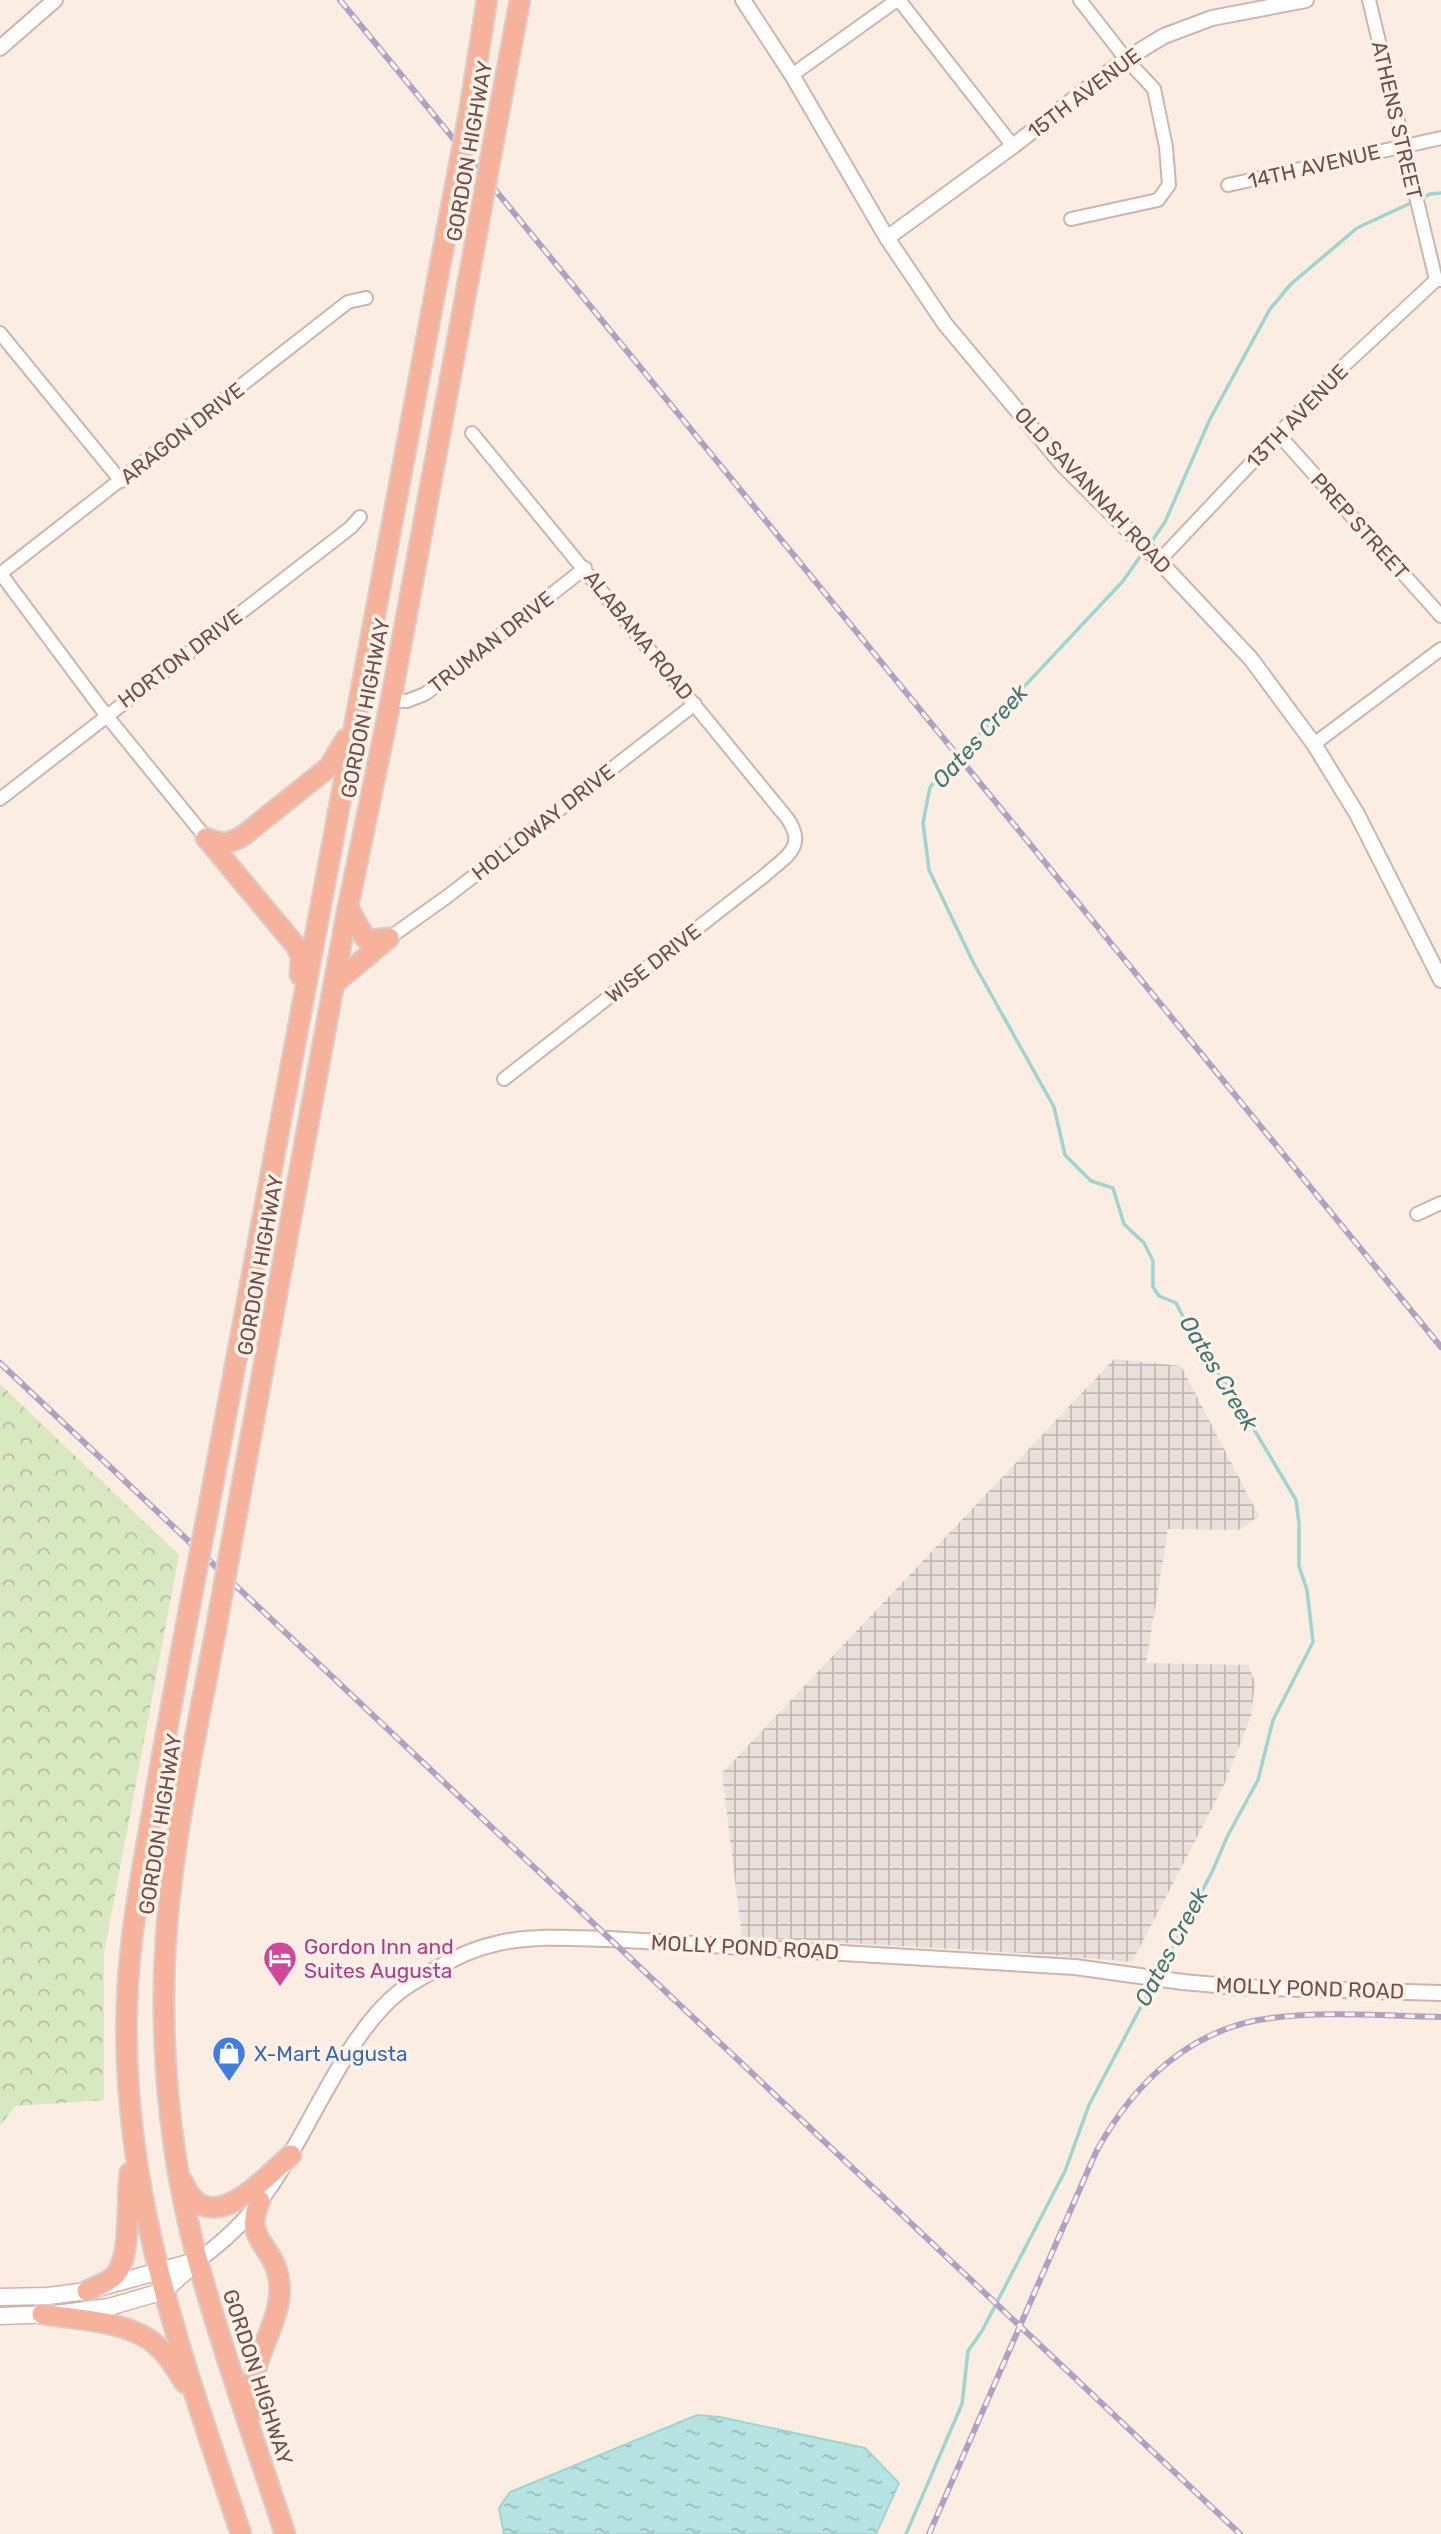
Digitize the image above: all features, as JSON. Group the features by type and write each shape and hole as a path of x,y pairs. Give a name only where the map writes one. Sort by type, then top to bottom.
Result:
{"highway":[{"name":"GORDON HIGHWAY","path":"241,2534 161,2282 148,2229 135,2151 127,2042 130,1963 139,1884 469,113 487,0"},
{"name":"GORDON HIGHWAY","path":"285,2534 197,2261 177,2168 164,2028 166,1927 176,1846 348,907 391,700 520,0"},
{"path":"206,838 223,844 244,835 329,767 354,726"},
{"path":"206,838 296,946 301,957 300,975 304,999"},
{"path":"348,907 365,938 388,938"},
{"path":"335,984 388,938"},
{"path":"87,2291 115,2275 120,2266 125,2248 129,2179 135,2151"},
{"path":"177,2168 191,2198 203,2205 224,2207 241,2198 291,2155"},
{"path":"260,2201 253,2216 256,2234 275,2263 280,2290 254,2375 251,2397 278,2482 285,2534"},
{"path":"42,2314 109,2325 149,2340 167,2356 198,2403"}],"main road":[{"path":"0,2316 108,2307 161,2282 197,2261"},
{"path":"0,2297 48,2296 161,2282"}],"street":[{"path":"0,48 55,0"},
{"name":"OLD SAVANNAH ROAD","path":"743,0 792,75 887,238 945,324 1063,465 1251,659 1314,744 1357,814 1441,980"},
{"path":"792,75 898,0 1013,146"},
{"path":"1071,219 1158,200 1169,186 1166,147 1154,89 1126,59 1080,0"},
{"name":"15TH AVENUE","path":"887,238 1126,59 1164,36 1212,18 1306,0"},
{"name":"ATHENS STREET","path":"1369,0 1416,200 1438,280"},
{"name":"14TH AVENUE","path":"1228,185 1441,138"},
{"name":"13TH AVENUE","path":"1154,556 1279,436 1336,373 1438,280"},
{"name":"ARAGON DRIVE","path":"0,574 348,302 366,298"},
{"path":"0,333 121,481"},
{"name":"ALABAMA ROAD","path":"472,433 787,818 794,827 797,842"},
{"name":"PREP STREET","path":"1279,436 1441,616"},
{"name":"HORTON DRIVE","path":"0,799 350,528 360,517"},
{"name":"TRUMAN DRIVE","path":"391,700 407,701 425,694 585,568"},
{"path":"0,574 106,715 206,838"},
{"path":"1314,744 1441,649"},
{"name":"HOLLOWAY DRIVE","path":"388,938 448,896 695,704"},
{"name":"WISE DRIVE","path":"505,1079 764,876 789,854 797,842"},
{"path":"1417,1214 1441,1203"},
{"name":"MOLLY POND ROAD","path":"197,2261 230,2235 260,2201 291,2155 360,2036 387,2003 400,1991 438,1967 464,1954 500,1943 546,1937 610,1939 1075,1967 1183,1982 1318,1991 1441,1993"}],"shaded area":[{"path":"1114,1359 1181,1366 1259,1516 1239,1530 1168,1529 1146,1663 1248,1665 1255,1682 1251,1716 1224,1785 1132,1962 742,1937 722,1773"}],"green space":[{"path":"0,1384 179,1555 104,1953 104,2100 15,2106 0,2126"}],"water":[{"path":"697,2415 720,2417 865,2448 899,2483 876,2534 504,2534 499,2508 510,2492"}],"waterway":[{"name":"Oates Creek","path":"1420,199 1441,193"},
{"name":"Oates Creek","path":"1149,545 1165,522 1210,419 1270,309 1291,284 1357,228 1413,202"},
{"name":"Oates Creek","path":"1144,551 1123,581 930,787 923,823 929,870 973,962 1054,1107 1065,1155 1091,1181 1113,1188 1124,1224 1144,1243 1153,1261 1153,1287 1159,1296 1176,1303 1194,1338 1236,1399 1296,1500 1299,1566 1307,1590 1313,1642 1273,1720 1258,1780 1158,1975"},
{"name":"Oates Creek","path":"906,2534 962,2404 968,2351 982,2331 1065,2171 1089,2105 1154,1982"}],"railway":[{"path":"340,0 1441,1347"},
{"path":"0,1363 1240,2534"},
{"path":"929,2534 1096,2152 1111,2127 1146,2082 1190,2047 1242,2024 1271,2018 1313,2015 1441,2017"}],"place":[{"name":"Gordon Inn and Suites Augusta","path":"280,1988"},
{"name":"X-Mart Augusta","path":"229,2083"}]}
